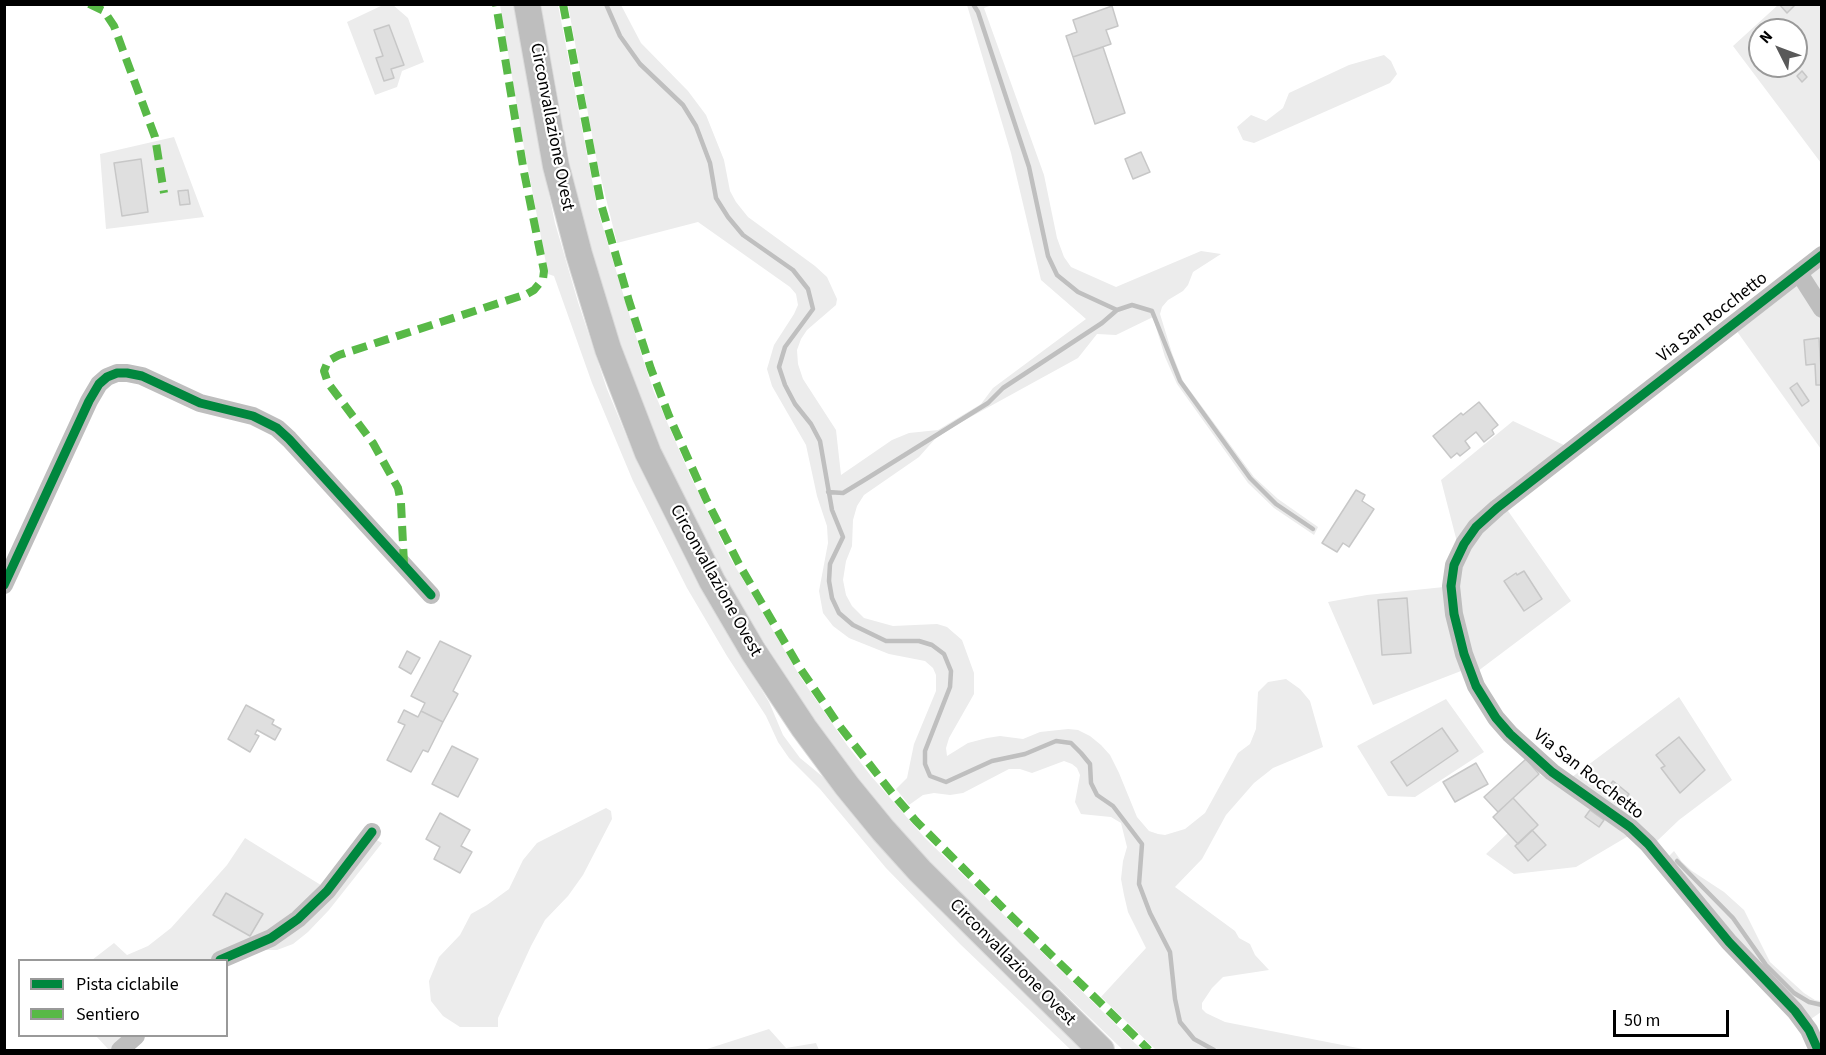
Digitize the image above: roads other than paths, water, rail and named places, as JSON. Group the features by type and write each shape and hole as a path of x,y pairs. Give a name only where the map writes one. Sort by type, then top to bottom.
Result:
{"highway":[{"name":"Circonvallazione Ovest","path":"527,4 559,176 579,254 605,338 648,453 712,581 753,651 804,728 883,831 936,887 1101,1050"}],"street":[{"name":"Via San Rocchetto","path":"1818,1050 1809,1030 1795,1011 1729,942 1641,837 1552,772 1496,718 1476,686 1469,669 1456,624 1451,595 1452,576 1458,554 1489,514 1821,255"},
{"path":"1799,273 1821,309"},
{"path":"4,585 89,401 99,384 107,377 128,373 142,376 200,403 253,416 277,428 431,596"},
{"path":"222,959 272,938 298,919 327,891 372,832"},
{"path":"120,1050 134,1037"}],"waterway":[{"path":"606,4 620,36 640,64 683,105 696,126 710,163 716,198 728,217 743,235 793,270 808,289 813,309 785,347 779,367 795,404 811,424 820,441 832,510 843,537 830,564 829,581 832,598 839,613 853,625 886,641 919,641 932,645 944,654 951,671 950,687 925,751 925,764 930,776 946,782 992,761 1025,754 1056,741 1071,743 1090,764 1091,783 1097,795 1113,806 1142,844 1139,884 1150,913 1170,952 1180,1022 1194,1039 1214,1050"},
{"path":"973,4 978,12 1029,167 1048,256 1057,275 1078,292 1117,310"},
{"path":"828,492 843,493 866,479 988,403 1003,388 1102,323 1117,310 1132,305 1152,311 1180,381 1250,478 1276,504 1313,529"},
{"path":"1677,861 1733,918 1766,965 1794,993 1809,1002 1822,1005"}]}
